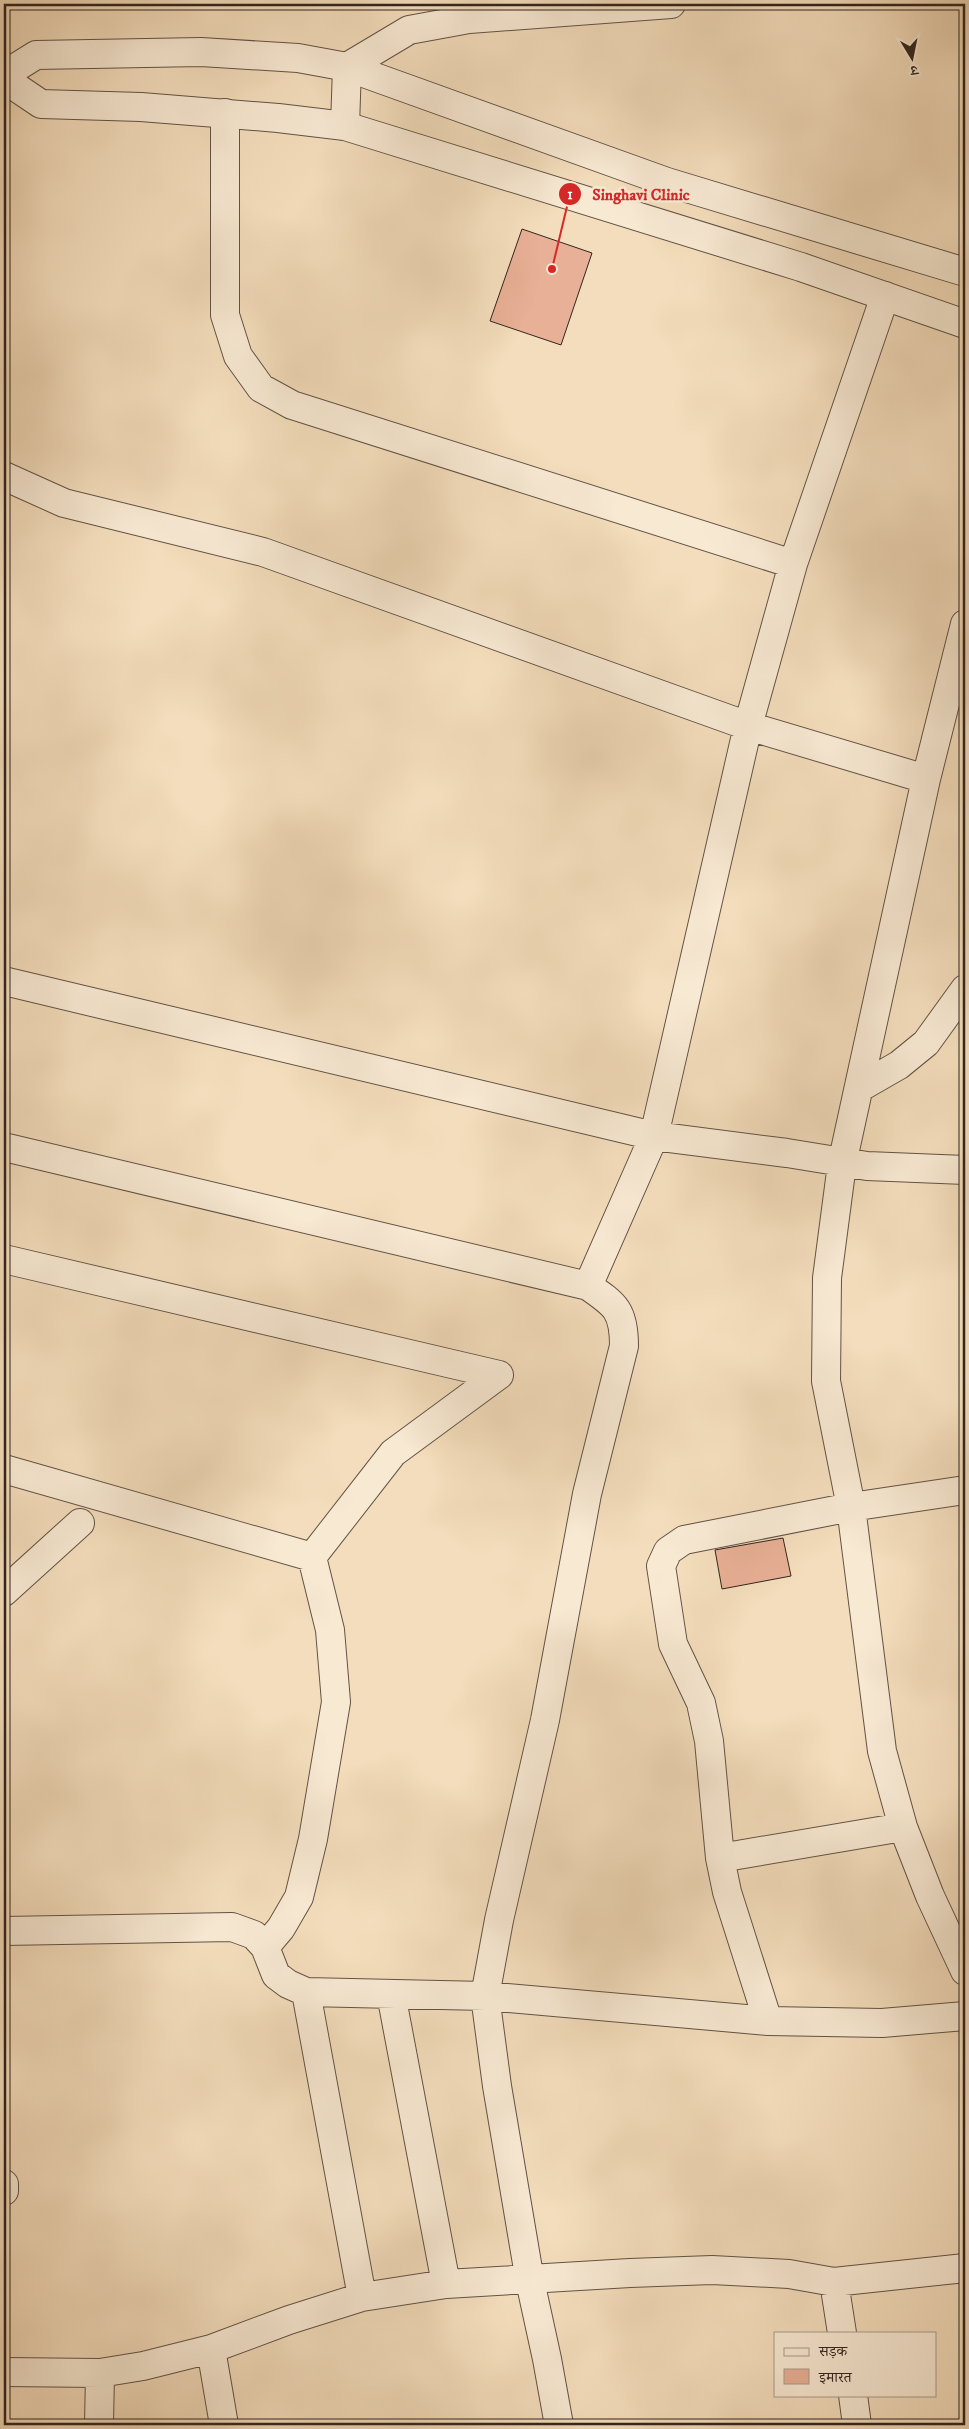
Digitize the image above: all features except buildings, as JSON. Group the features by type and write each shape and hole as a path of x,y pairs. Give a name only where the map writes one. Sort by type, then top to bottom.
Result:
{"street":[{"path":"347,67 409,30 469,19 671,4"},
{"path":"4,75 36,54 201,52 298,58 347,67 667,182 965,272"},
{"path":"346,126 347,67"},
{"path":"4,79 41,104 140,107 225,113 346,126 792,264 965,324"},
{"path":"225,113 225,315 238,356 260,388 292,405 793,564"},
{"path":"588,1286 654,1136 748,726 793,564 885,296"},
{"path":"4,476 64,503 263,552 748,726 926,780"},
{"path":"965,624 926,780 842,1164 827,1278 826,1381 851,1507 882,1751 903,1828 930,1896 965,1971"},
{"path":"4,981 654,1136 787,1153 842,1164 965,1170"},
{"path":"859,1088 900,1065 926,1042 965,989"},
{"path":"4,1147 588,1286 610,1300 624,1323 624,1346 587,1494 544,1720 499,1920 485,1996 497,2086 530,2281 559,2425"},
{"path":"4,1259 499,1375 393,1454 312,1556"},
{"path":"4,1469 312,1556"},
{"path":"768,2021 727,1892 720,1858 710,1741 700,1703 673,1644 661,1566 668,1551 684,1540 851,1507 965,1490"},
{"path":"4,1592 80,1523"},
{"path":"265,1947 281,1928 299,1897 313,1838 336,1702 330,1630 312,1556"},
{"path":"720,1858 903,1828"},
{"path":"4,1931 232,1927 254,1935 265,1947 276,1975 288,1984 306,1992 485,1996 768,2021 882,2023 965,2016"},
{"path":"306,1992 362,2297"},
{"path":"391,1994 446,2284"},
{"path":"4,2184 4,2191"},
{"path":"4,2372 100,2373 143,2366 211,2349 289,2320 362,2297 446,2284 530,2281 630,2272 712,2270 789,2274 834,2282 965,2268"},
{"path":"834,2282 842,2332"},
{"path":"211,2349 224,2425"},
{"path":"99,2425 100,2373"},
{"path":"852,2396 858,2425"}],"place":[{"name":"Singhavi Clinic","path":"552,269"}]}
